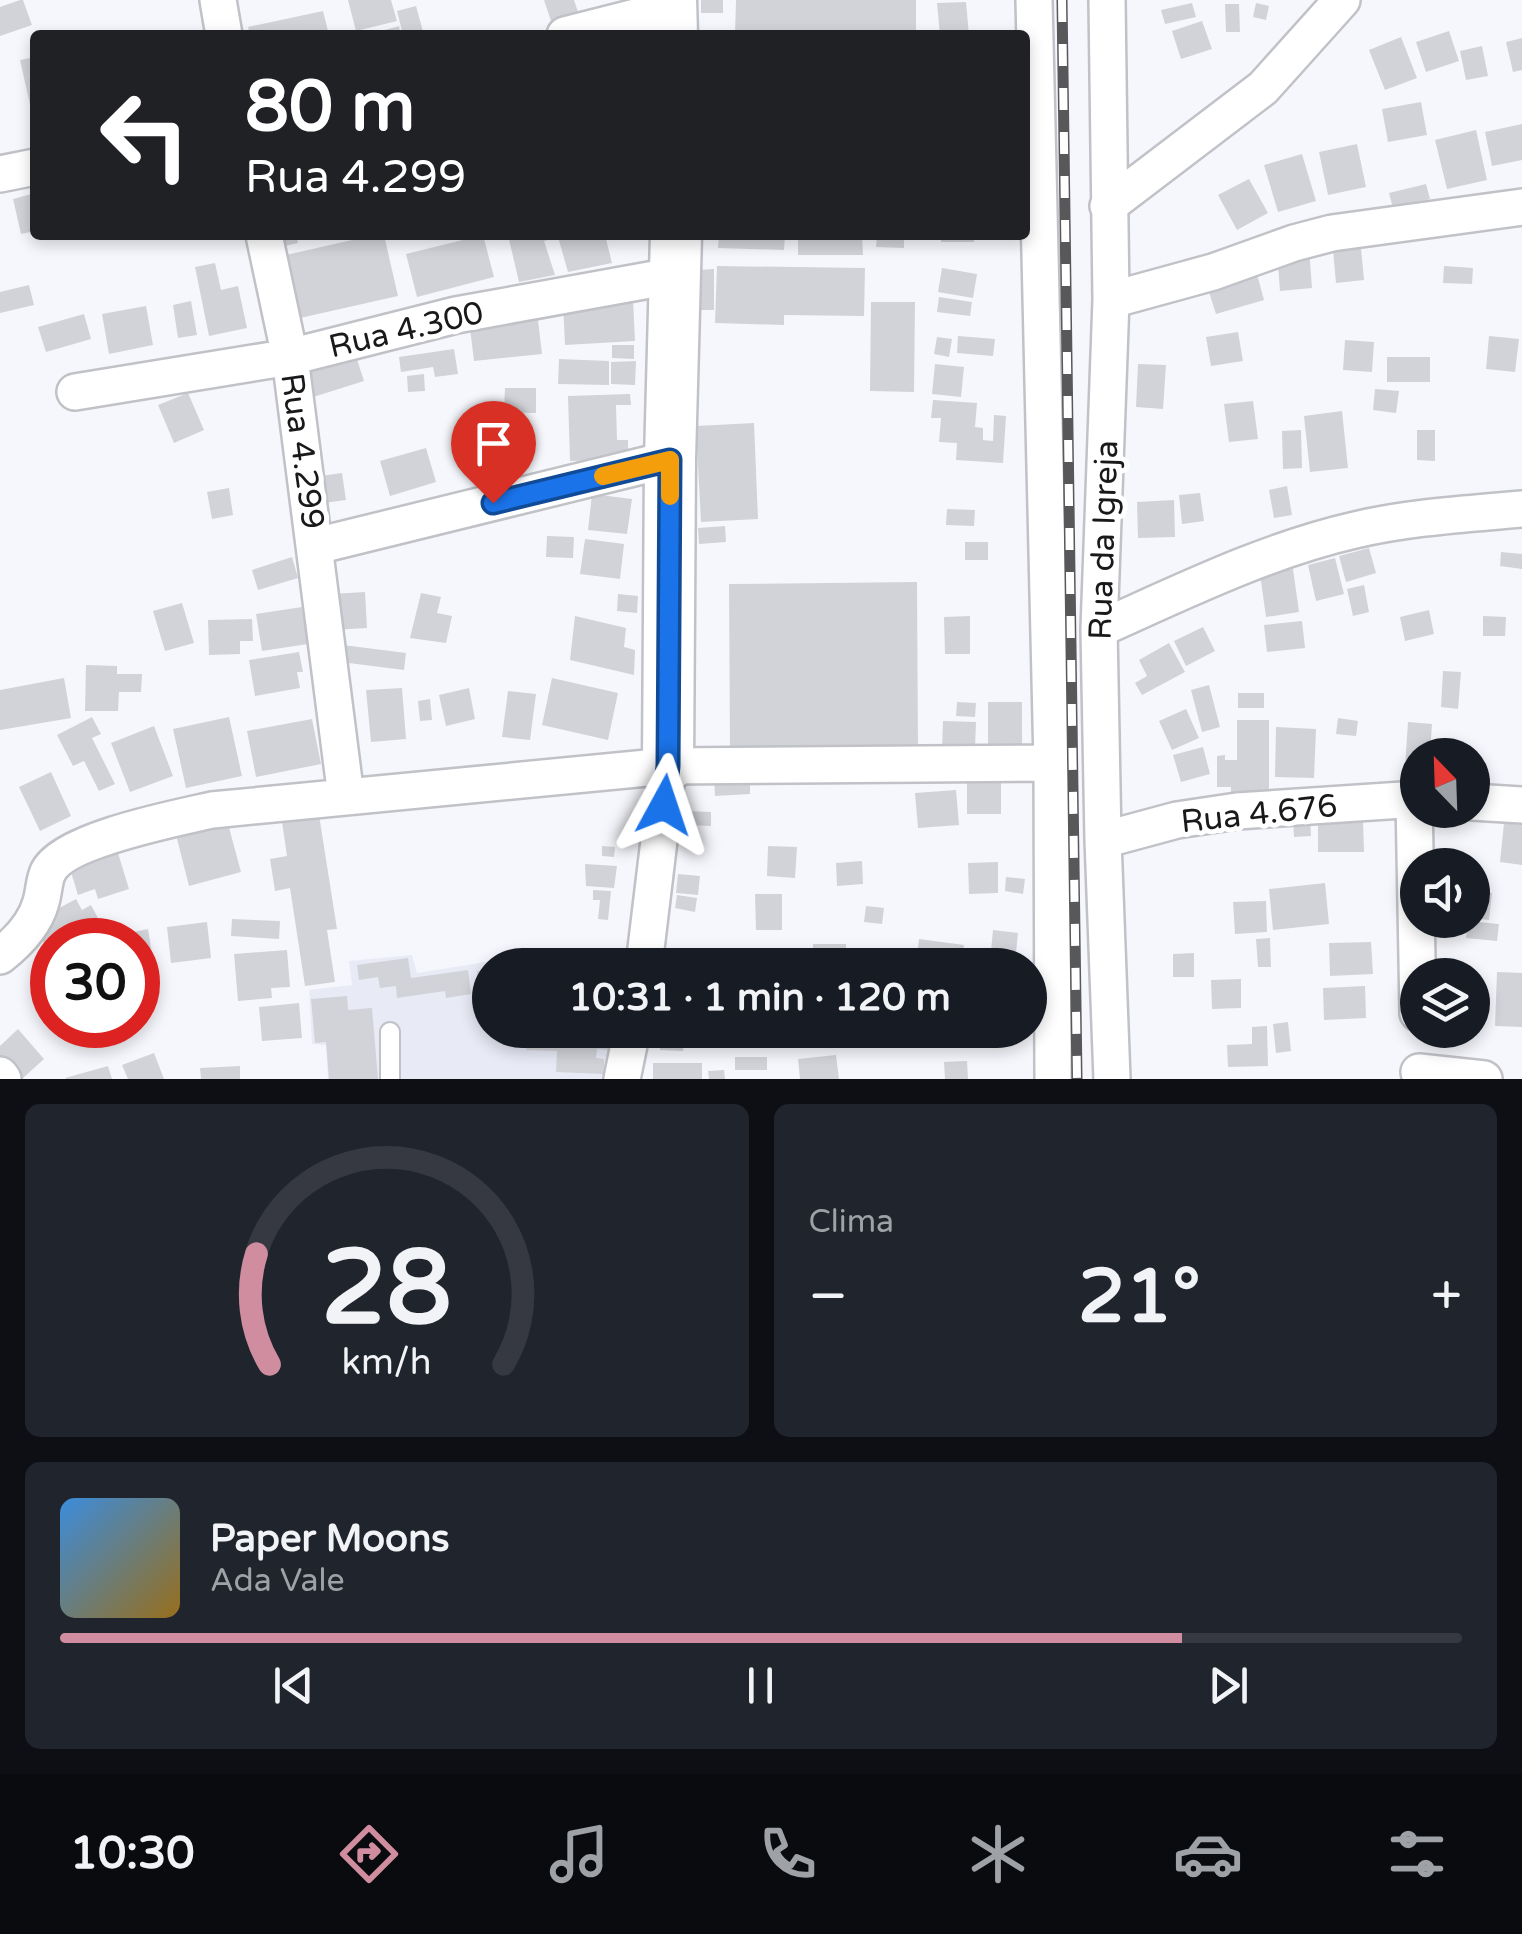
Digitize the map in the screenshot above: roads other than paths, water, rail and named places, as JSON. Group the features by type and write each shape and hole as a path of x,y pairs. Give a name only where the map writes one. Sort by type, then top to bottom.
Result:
{"street":[{"path":"218,0 223,30"},
{"path":"1034,0 1052,763 1053,1079"},
{"name":"Rua da Igreja","path":"1107,0 1111,300 1099,629 1102,840 1112,1079"},
{"path":"1108,206 1263,88 1337,3"},
{"path":"589,30 671,14"},
{"path":"0,174 30,168"},
{"path":"1111,300 1332,233 1522,207"},
{"name":"Rua 4.299","path":"265,240 290,357 316,546 670,460"},
{"path":"646,948 668,766 676,255"},
{"name":"Rua 4.300","path":"76,392 290,357 676,255"},
{"path":"1099,629 1261,560 1355,530 1522,509"},
{"path":"316,546 346,797"},
{"path":"0,956 28,928 40,907 49,870 60,857 146,824 212,810 668,766 1052,763"},
{"name":"Rua 4.676","path":"1102,840 1177,820 1237,810 1400,800"},
{"path":"1490,803 1522,805"},
{"path":"1416,828 1417,958"},
{"path":"622,1079 628,1048"},
{"path":"1418,1048 1418,1076 1484,1079"}],"lane":[{"path":"390,1032 390,1079"}],"railway":[{"path":"1062,0 1077,1079"}]}
